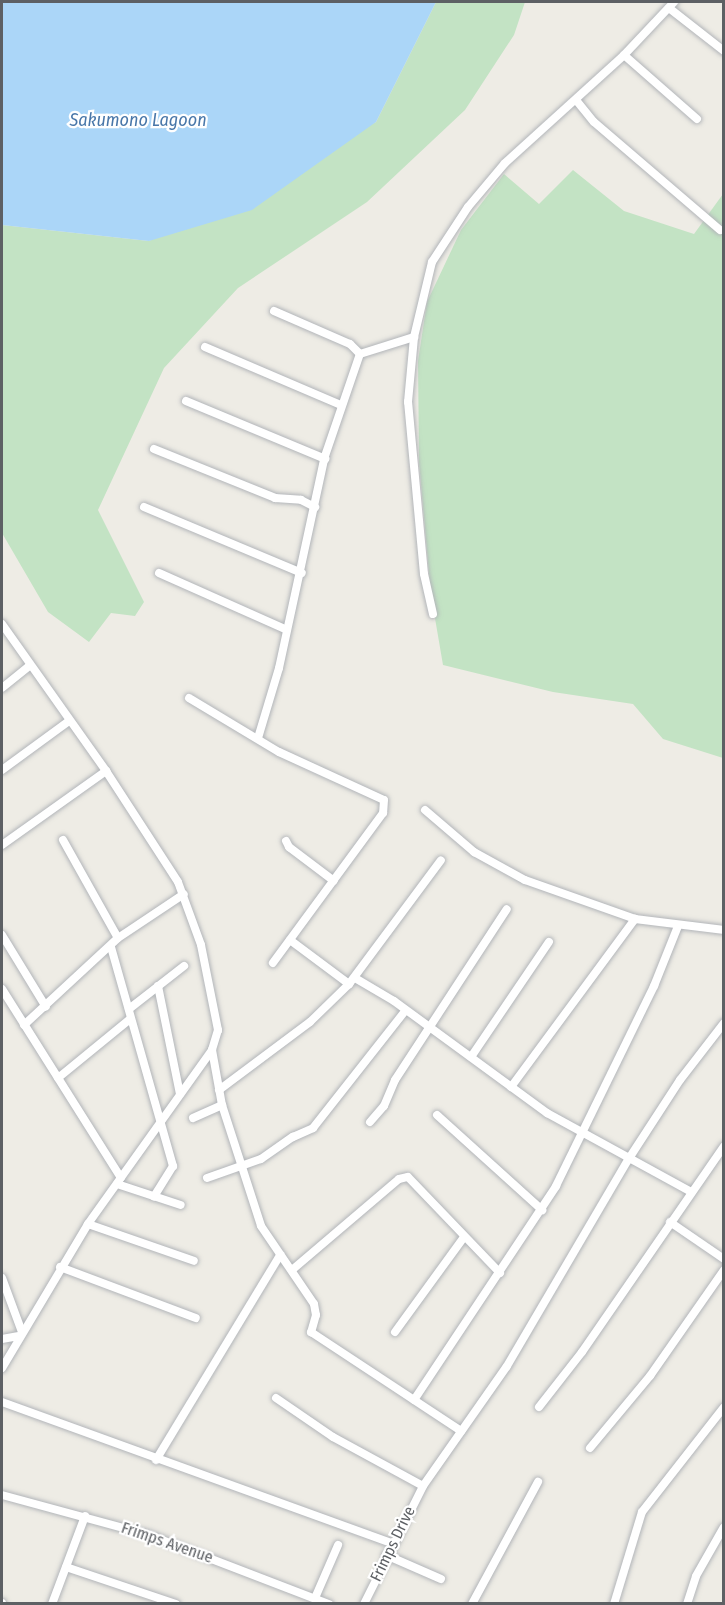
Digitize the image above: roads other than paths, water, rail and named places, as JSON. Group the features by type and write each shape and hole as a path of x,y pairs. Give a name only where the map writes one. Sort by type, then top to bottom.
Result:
{"street":[{"path":"433,614 424,574 409,409 414,337 435,255 505,163 624,55 672,5 723,51"},
{"path":"624,55 697,119"},
{"path":"576,100 594,122 720,230"},
{"path":"274,311 350,344 360,354"},
{"path":"360,354 414,337"},
{"path":"205,347 341,405"},
{"path":"258,738 302,573 325,459 341,405 360,354"},
{"path":"186,401 325,459"},
{"path":"154,449 275,498 301,500 315,507"},
{"path":"144,507 302,573"},
{"path":"159,573 287,630"},
{"path":"2,624 106,771 184,894 201,945 218,1030 212,1050 88,1224 20,1334 2,1368"},
{"path":"2,688 30,665"},
{"path":"189,698 296,761 384,800 383,813 273,963"},
{"path":"2,770 69,721"},
{"path":"2,844 106,771"},
{"path":"425,810 496,867 570,898 635,919 723,930"},
{"path":"63,840 118,938"},
{"path":"286,841 289,847 334,881"},
{"path":"219,1090 301,1029 352,981 441,860"},
{"path":"24,1025 111,947 118,938 184,894"},
{"path":"369,1122 384,1106 387,1094 507,909"},
{"path":"512,1087 635,919"},
{"path":"414,1400 542,1210 583,1134 678,926"},
{"path":"2,935 46,1007"},
{"path":"290,940 352,981 406,1011 512,1087 583,1134 691,1192"},
{"path":"471,1057 549,942"},
{"path":"111,947 173,1171 154,1196"},
{"path":"129,1009 184,966"},
{"path":"158,986 180,1094"},
{"path":"2,989 119,1181 181,1205"},
{"path":"207,1178 261,1160 293,1137 313,1128 406,1011"},
{"path":"58,1078 130,1019"},
{"name":"Frimps Drive","path":"364,1604 391,1543 423,1486 551,1296 628,1160 680,1080 723,1023"},
{"path":"212,1050 222,1105 261,1227 314,1304 312,1334 462,1431"},
{"path":"193,1118 222,1105"},
{"path":"437,1115 542,1210"},
{"path":"539,1407 582,1352 723,1146"},
{"path":"292,1270 404,1178 413,1180 464,1238 500,1273"},
{"path":"670,1222 723,1259"},
{"path":"88,1224 194,1261"},
{"path":"395,1332 464,1238"},
{"path":"156,1460 280,1255"},
{"path":"60,1268 196,1318"},
{"path":"590,1448 650,1376 723,1270"},
{"path":"2,1278 20,1334"},
{"path":"2,1339 20,1334"},
{"path":"276,1398 333,1437 423,1486"},
{"path":"2,1401 156,1460 391,1543"},
{"path":"614,1604 642,1512 723,1407"},
{"path":"472,1604 538,1482"},
{"name":"Frimps Avenue","path":"2,1495 149,1534 329,1604"},
{"path":"52,1604 85,1516"},
{"path":"687,1604 696,1576 723,1527"},
{"path":"315,1598 338,1545"},
{"path":"386,1555 441,1579"},
{"path":"66,1567 176,1604"}],"water":[{"name":"Sakumono Lagoon","path":"2,2 436,2 376,122 252,210 149,241 2,225"}]}
